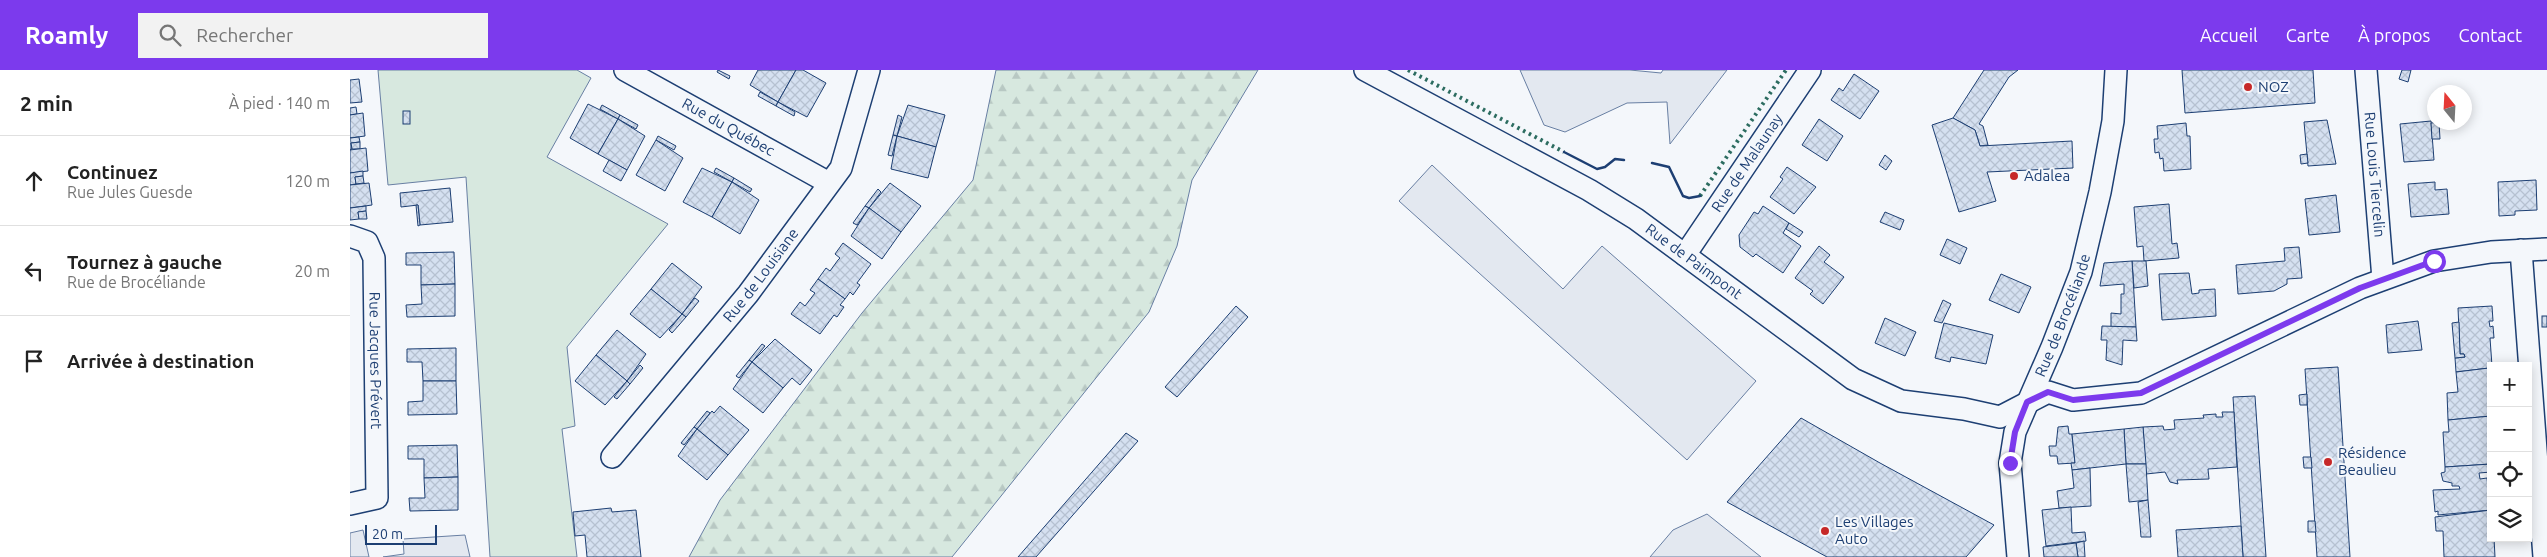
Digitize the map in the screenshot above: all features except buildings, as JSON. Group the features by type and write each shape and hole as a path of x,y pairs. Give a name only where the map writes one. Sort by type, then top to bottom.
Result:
{"street":[{"name":"Rue du Québec","path":"625,70 829,183"},
{"name":"Rue de Louisiane","path":"612,457 748,294 841,168 869,70"},
{"name":"Rue de Paimpont","path":"1365,70 1589,190 1636,219 1853,379 1901,401 1964,408 2000,417 2048,392 2073,400 2141,393 2360,288 2434,261 2482,253 2547,249"},
{"name":"Rue de Malaunay","path":"1685,255 1810,70"},
{"name":"Rue de Brocéliande","path":"2018,557 2010,463 2015,432 2052,347 2081,272 2100,192 2111,130 2116,70"},
{"name":"Rue Louis Tiercelin","path":"2366,70 2383,279"},
{"name":"Rue Jacques Prévert","path":"350,236 367,242 374,258 377,498 350,504"},
{"path":"2521,250 2544,557"}],"green space":[{"path":"378,70 577,70 591,78 547,157 668,224 567,347 575,426 562,429 577,557 490,557 466,177 388,185"},
{"path":"996,70 1258,70 1192,180 1177,246 1149,312 952,557 689,557 720,500 862,313 973,180"}],"shaded area":[{"path":"1520,70 1630,70 1661,73 1663,70 1727,70 1670,144 1667,102 1627,103 1565,132 1544,125"},
{"path":"1432,165 1563,289 1602,246 1756,381 1687,460 1399,201"},
{"path":"1707,514 1761,557 1650,557 1673,530"},
{"path":"363,530 369,557 350,557 350,533"},
{"path":"465,535 470,557 383,557 404,554 403,539"}],"hedge":[{"path":"1408,70 1564,152"},
{"path":"1700,196 1786,70"}],"wall":[{"path":"1564,152 1597,169 1605,167 1615,159 1624,160"},
{"path":"1652,163 1669,167 1683,196 1689,198 1700,196"}],"place":[{"name":"NOZ","path":"2248,87"},
{"name":"Adalea","path":"2014,176"},
{"name":"Résidence Beaulieu","path":"2328,462"},
{"name":"Les Villages Auto","path":"1825,531"}],"route":[{"path":"2010,463 2015,432 2027,402 2048,392 2073,400 2141,393 2360,288 2434,261"}]}
